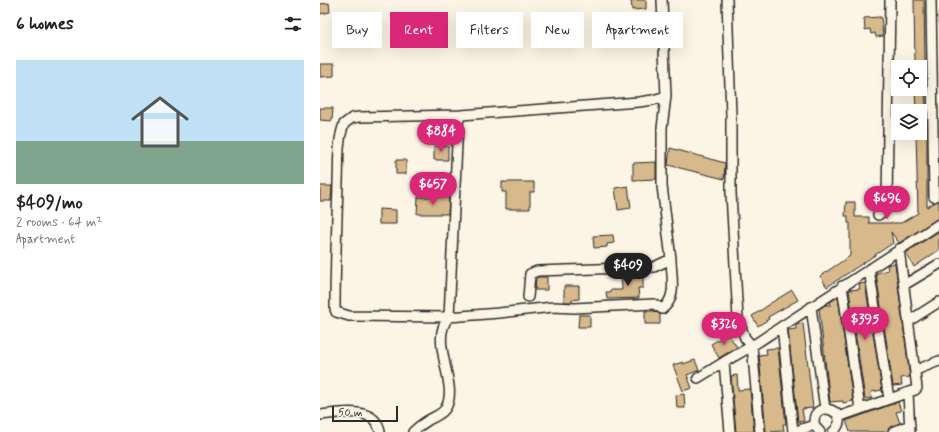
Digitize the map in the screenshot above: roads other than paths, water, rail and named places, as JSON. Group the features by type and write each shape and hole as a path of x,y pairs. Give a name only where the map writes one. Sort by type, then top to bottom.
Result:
{"street":[{"path":"662,0 666,96 662,128 662,186 671,259 672,296 667,306 662,309 654,304 574,308 553,307 449,317 349,316 336,312 335,281 340,146 344,124 352,118 461,114 639,102 666,96"},
{"path":"727,0 732,193 738,319 745,338 752,346 760,432"},
{"path":"878,215 885,210 888,200 890,0"},
{"path":"931,0 936,168 934,197"},
{"path":"413,432 426,421 441,414 445,410 449,400 441,336 444,322 449,317 458,122 461,114"},
{"path":"698,378 752,346 939,224"},
{"path":"838,417 908,393 918,388 899,249"},
{"path":"528,297 530,274 537,271 654,267 671,259"},
{"path":"904,285 939,264"},
{"path":"869,269 889,399"},
{"path":"842,286 860,409"},
{"path":"909,321 939,302"},
{"path":"810,307 825,409"},
{"path":"782,326 792,432 818,429 814,420 816,414 820,410 825,409 833,411 838,417 839,422 837,428 833,432"},
{"path":"916,370 939,361"},
{"path":"724,362 730,432"},
{"path":"893,432 910,429 908,393"},
{"path":"320,415 344,413 366,414 376,421 380,432"}]}
